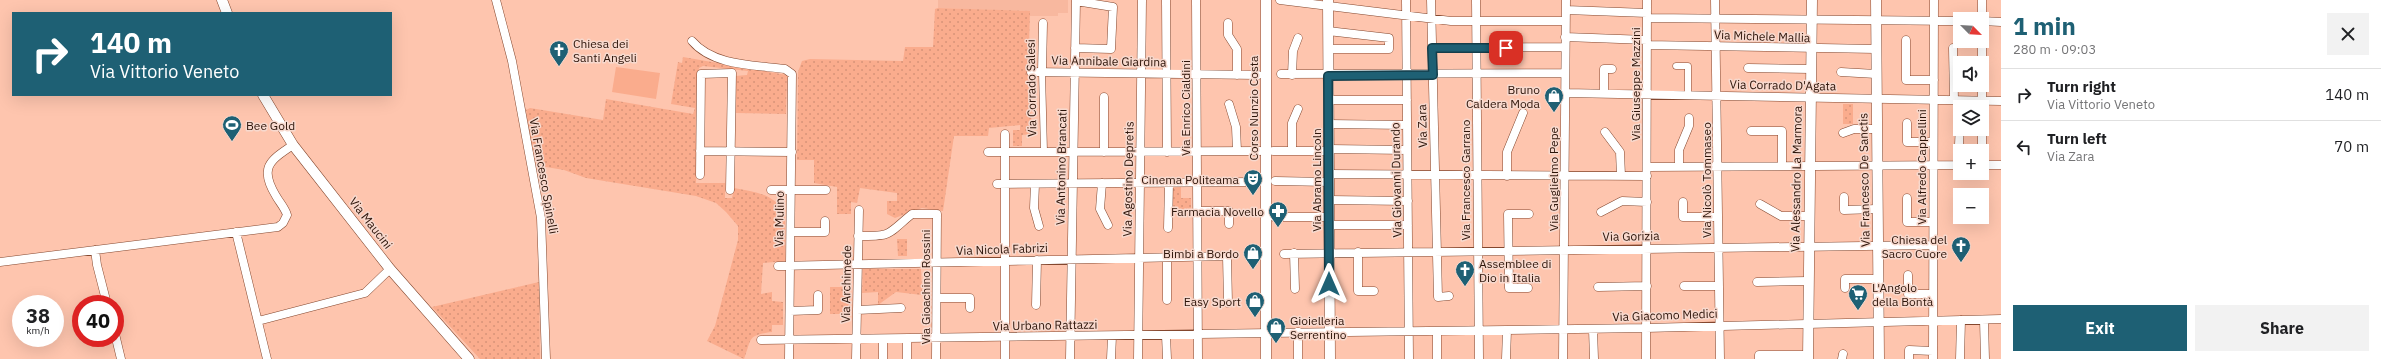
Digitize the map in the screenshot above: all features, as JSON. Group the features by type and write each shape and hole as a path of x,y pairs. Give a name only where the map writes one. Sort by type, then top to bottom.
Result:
{"street":[{"path":"222,0 227,12"},
{"name":"Via Francesco Spinelli","path":"496,0 512,61 541,218 546,359"},
{"name":"Via Agostino Depretis","path":"1138,359 1142,0"},
{"path":"1166,0 1167,152"},
{"name":"Via Enrico Cialdini","path":"1196,0 1198,359"},
{"name":"Corso Nunzio Costa","path":"1266,0 1266,359"},
{"path":"1280,0 1328,2 1451,21 1565,21"},
{"name":"Via Giovanni Durando","path":"1406,0 1409,359"},
{"name":"Via Zara","path":"1431,0 1438,297 1449,296"},
{"name":"Via Francesco Garrano","path":"1476,0 1479,359"},
{"name":"Via Guglielmo Pepe","path":"1563,359 1566,0"},
{"name":"Via Giuseppe Mazzini","path":"1647,176 1648,0"},
{"name":"Via Nicolò Tommaseo","path":"1715,0 1720,359"},
{"name":"Via Alessandro La Marmora","path":"1808,357 1808,246 1811,166 1810,98 1812,0"},
{"name":"Via Francesco De Sanctis","path":"1876,0 1879,359"},
{"name":"Via Alfredo Cappellini","path":"1933,355 1934,0"},
{"path":"1982,0 1982,12"},
{"path":"1075,48 1111,50 1113,7 1076,1"},
{"name":"Via Antonino Brancati","path":"1070,359 1076,1"},
{"name":"Via Abramo Lincoln","path":"1328,2 1330,359"},
{"path":"1566,10 1716,19 1953,21"},
{"path":"1989,21 2001,22"},
{"name":"Via Corrado Salesi","path":"1043,23 1042,72 1044,152"},
{"path":"1228,23 1228,35 1237,49 1237,75"},
{"path":"1328,31 1389,38 1389,49 1328,49"},
{"name":"Via Michele Mallia","path":"1565,37 1716,46 1876,49"},
{"path":"1292,75 1293,51 1298,38"},
{"path":"1906,40 1906,80 1934,80"},
{"name":"Via Mulino","path":"692,41 708,54 729,61 785,69 792,74 790,359"},
{"path":"1432,48 1565,47"},
{"path":"1953,48 1954,100"},
{"path":"1982,48 1983,100"},
{"path":"1676,66 1688,66 1688,95"},
{"path":"1748,68 1811,69"},
{"path":"1604,69 1604,94"},
{"path":"700,175 701,74 705,72 732,73 730,190"},
{"name":"Via Annibale Giardina","path":"1031,72 1142,75 1258,75"},
{"path":"1841,72 1876,74"},
{"path":"1281,74 1328,76 1565,73"},
{"name":"Via Corrado D'Agata","path":"1565,93 1953,100"},
{"name":"Via Maucini","path":"264,96 293,145 390,269 469,359"},
{"path":"1104,97 1104,152"},
{"path":"1328,100 1407,100"},
{"name":"Via Corrado D'Agata","path":"1989,100 2001,101"},
{"path":"1229,104 1236,127 1237,151"},
{"path":"1292,151 1292,123 1298,109"},
{"path":"1507,176 1507,152 1523,113"},
{"path":"1679,167 1679,150 1689,126 1689,118"},
{"path":"1907,123 1907,142 1933,142"},
{"path":"1328,124 1407,124"},
{"path":"1843,133 1854,129 1876,129"},
{"path":"1751,131 1782,131 1782,166"},
{"path":"1605,132 1620,152 1621,176"},
{"path":"1005,134 1006,152 1001,184 1005,261 1005,359"},
{"path":"0,262 236,232 269,230 283,223 287,215 266,175 271,161 293,145"},
{"path":"1273,151 1407,150"},
{"path":"700,151 792,152"},
{"path":"988,152 1260,151"},
{"path":"1989,165 2001,164"},
{"path":"1647,167 1953,165"},
{"path":"1275,181 1407,176 1647,176 1646,359"},
{"path":"1001,184 1255,182"},
{"path":"1102,183 1100,209 1108,225"},
{"path":"1168,228 1169,183"},
{"path":"1035,184 1034,208 1039,226"},
{"path":"771,190 826,190"},
{"path":"1844,197 1844,210 1877,209"},
{"path":"1907,198 1907,222 1933,222"},
{"path":"1329,200 1408,201"},
{"path":"1601,212 1622,201 1647,202"},
{"path":"1683,202 1683,217 1718,217"},
{"path":"1760,204 1781,216 1809,216"},
{"name":"Via Archimede","path":"856,359 859,210"},
{"path":"1197,211 1229,211 1229,224"},
{"name":"Via Gioachino Rossini","path":"858,236 884,236 890,234 912,214 937,214 936,359"},
{"path":"1528,288 1509,288 1508,214 1529,214"},
{"path":"1274,217 1408,225"},
{"path":"791,232 825,232 825,221"},
{"path":"236,232 267,359"},
{"name":"Via Gorizia","path":"1329,252 1408,252 1647,247 1933,245"},
{"path":"95,250 97,265 105,295"},
{"path":"1284,254 1329,252"},
{"path":"1358,252 1358,291 1374,291"},
{"path":"1294,253 1295,289"},
{"name":"Via Nicola Fabrizi","path":"778,266 1227,256 1228,303"},
{"path":"1167,257 1167,300"},
{"path":"1036,305 1037,260"},
{"path":"258,321 366,293 390,269"},
{"path":"1908,275 1908,294 1933,294"},
{"path":"1845,288 1845,279 1878,279"},
{"path":"1757,282 1808,281"},
{"path":"1598,287 1647,286"},
{"path":"1684,286 1719,286"},
{"path":"790,311 818,310 818,295"},
{"path":"937,298 970,298 970,308"},
{"path":"857,310 901,308"},
{"name":"Via Giacomo Medici","path":"1330,332 1646,328 2001,319"},
{"path":"1960,320 1960,359"},
{"path":"1984,320 1985,359"},
{"path":"1593,329 1594,359"},
{"path":"1506,330 1506,359"},
{"path":"1437,331 1437,359"},
{"path":"1298,332 1298,359"},
{"name":"Via Urbano Rattazzi","path":"761,340 1005,338 1330,332"},
{"path":"1166,335 1167,359"},
{"path":"1111,359 1112,336"},
{"path":"883,339 883,359"},
{"path":"907,339 907,359"},
{"path":"118,347 121,359"},
{"path":"1909,359 1910,350 1933,355"},
{"path":"1759,359 1759,355 1808,357"}],"shaded area":[{"path":"938,0 1068,0 1068,13 1058,13 1058,16 1029,16 1029,11 938,8"},
{"path":"935,9 1030,11 1028,77 1030,77 1032,134 1022,135 1022,146 1013,146 1013,130 1020,130 1020,125 989,128 988,136 954,136 943,211 922,208 895,218 887,214 887,201 897,201 897,193 860,188 857,203 851,202 851,214 837,214 837,187 814,183 814,160 797,160 798,72 802,61 810,59 903,61 905,47 933,47"},
{"path":"683,57 787,75 786,114 736,113 735,76 747,75 748,71 703,66 699,68 696,183 725,183 725,198 732,198 734,188 763,194 775,201 785,213 785,261 763,263 761,294 772,292 772,301 783,302 783,325 772,325 772,332 754,336 750,342 744,359 707,341 715,326 738,240 738,226 726,212 716,203 696,196 586,178 564,170 534,165 526,110 530,108 603,120 606,99 693,114 695,108 671,104 678,62 682,63"},
{"path":"616,67 660,73 656,99 612,92"},
{"path":"1843,104 1853,104 1853,124 1843,124"},
{"path":"1181,187 1181,198 1191,198 1191,209 1172,209 1171,188"},
{"path":"897,239 907,239 907,256 898,256"},
{"path":"863,269 921,269 922,295 896,292 878,305 878,292 862,293"},
{"path":"539,282 540,359 480,359 432,307"},
{"path":"830,287 850,287 850,314 830,314"}],"place":[{"name":"Chiesa dei Santi Angeli","path":"559,67"},
{"name":"Bruno Caldera Moda","path":"1554,113"},
{"name":"Bee Gold","path":"232,142"},
{"name":"Cinema Politeama","path":"1253,196"},
{"name":"Farmacia Novello","path":"1278,228"},
{"name":"Chiesa del Sacro Cuore","path":"1961,263"},
{"name":"Bimbi a Bordo","path":"1253,270"},
{"name":"Assemblee di Dio in Italia","path":"1465,287"},
{"name":"L'Angolo della Bontà","path":"1858,311"},
{"name":"Easy Sport","path":"1255,318"},
{"name":"Gioielleria Serrentino","path":"1276,344"}],"route":[{"path":"1329,284 1328,76 1433,75 1432,48 1506,48"}]}
